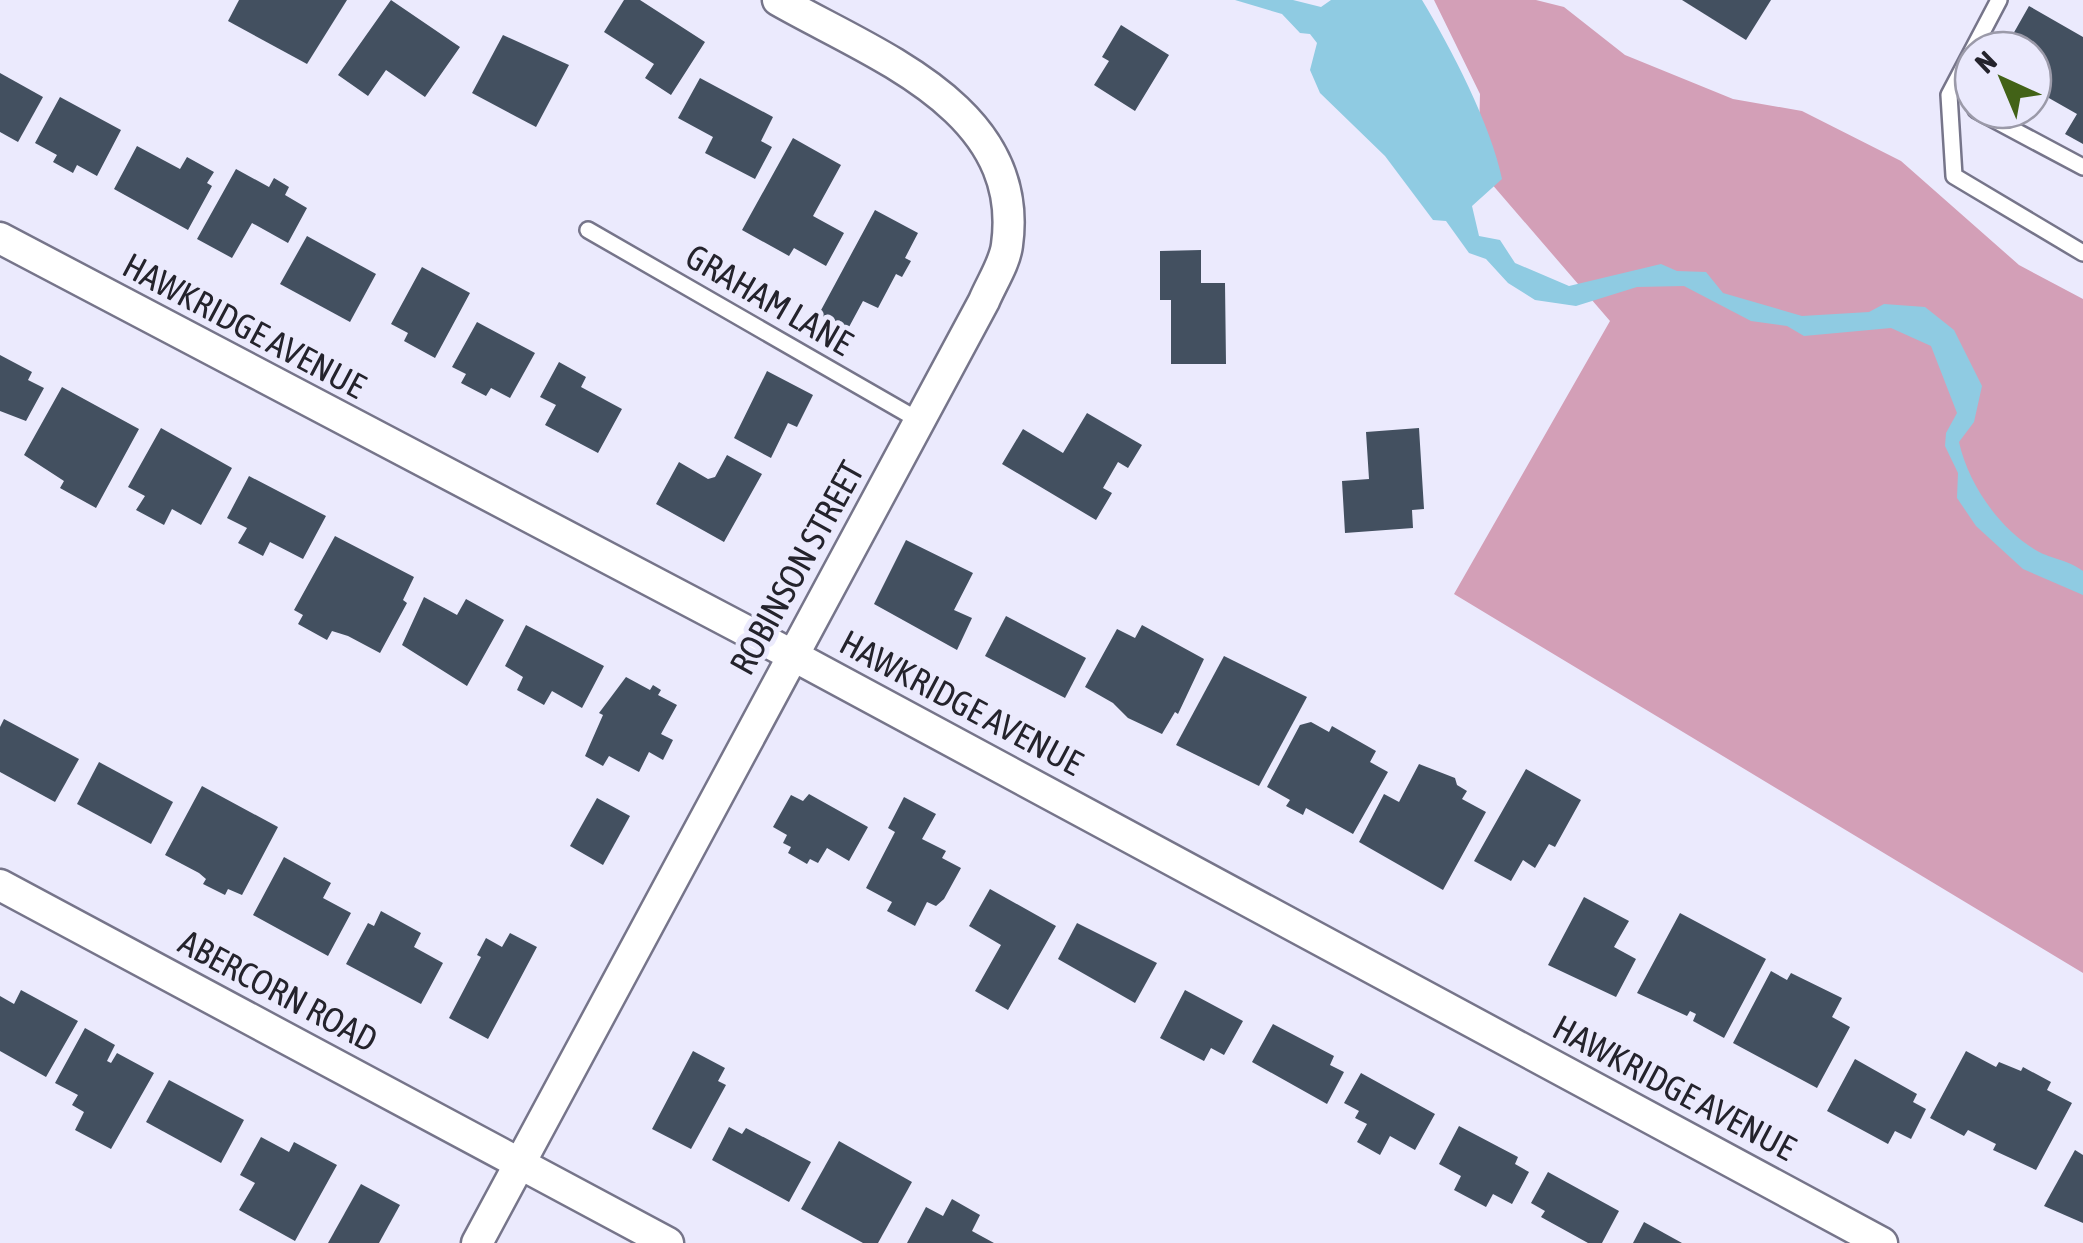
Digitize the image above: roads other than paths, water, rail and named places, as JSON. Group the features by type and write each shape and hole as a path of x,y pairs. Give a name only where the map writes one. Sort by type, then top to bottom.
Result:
{"street":[{"name":"ROBINSON STREET","path":"477,1243 920,422 984,301 1007,246 1006,200 997,161 976,126 940,92 778,0"},
{"name":"HAWKRIDGE AVENUE","path":"0,238 273,386 792,654 1882,1243"},
{"name":"ABERCORN ROAD","path":"0,885 668,1243"}],"lane":[{"path":"1999,0 1948,96 1954,176 2083,253"},
{"path":"1948,96 1953,98"},
{"path":"2013,130 2083,167"},
{"name":"GRAHAM LANE","path":"588,230 920,422"}],"water":[{"path":"1235,0 1293,0 1321,7 1331,0 1422,0 1480,111 1497,158 1502,179 1472,206 1479,236 1500,240 1515,263 1569,286 1661,264 1677,271 1706,272 1723,293 1802,316 1869,312 1884,304 1925,307 1954,330 1982,386 1974,422 1959,442 1977,488 2021,540 2083,571 2083,595 2023,569 1976,526 1957,498 1958,473 1945,446 1946,433 1957,413 1931,346 1891,328 1804,336 1787,326 1751,321 1684,286 1637,287 1576,306 1535,300 1508,283 1486,259 1469,253 1446,221 1433,220 1385,156 1320,93 1310,70 1317,43 1310,34 1300,33 1282,14"}]}
